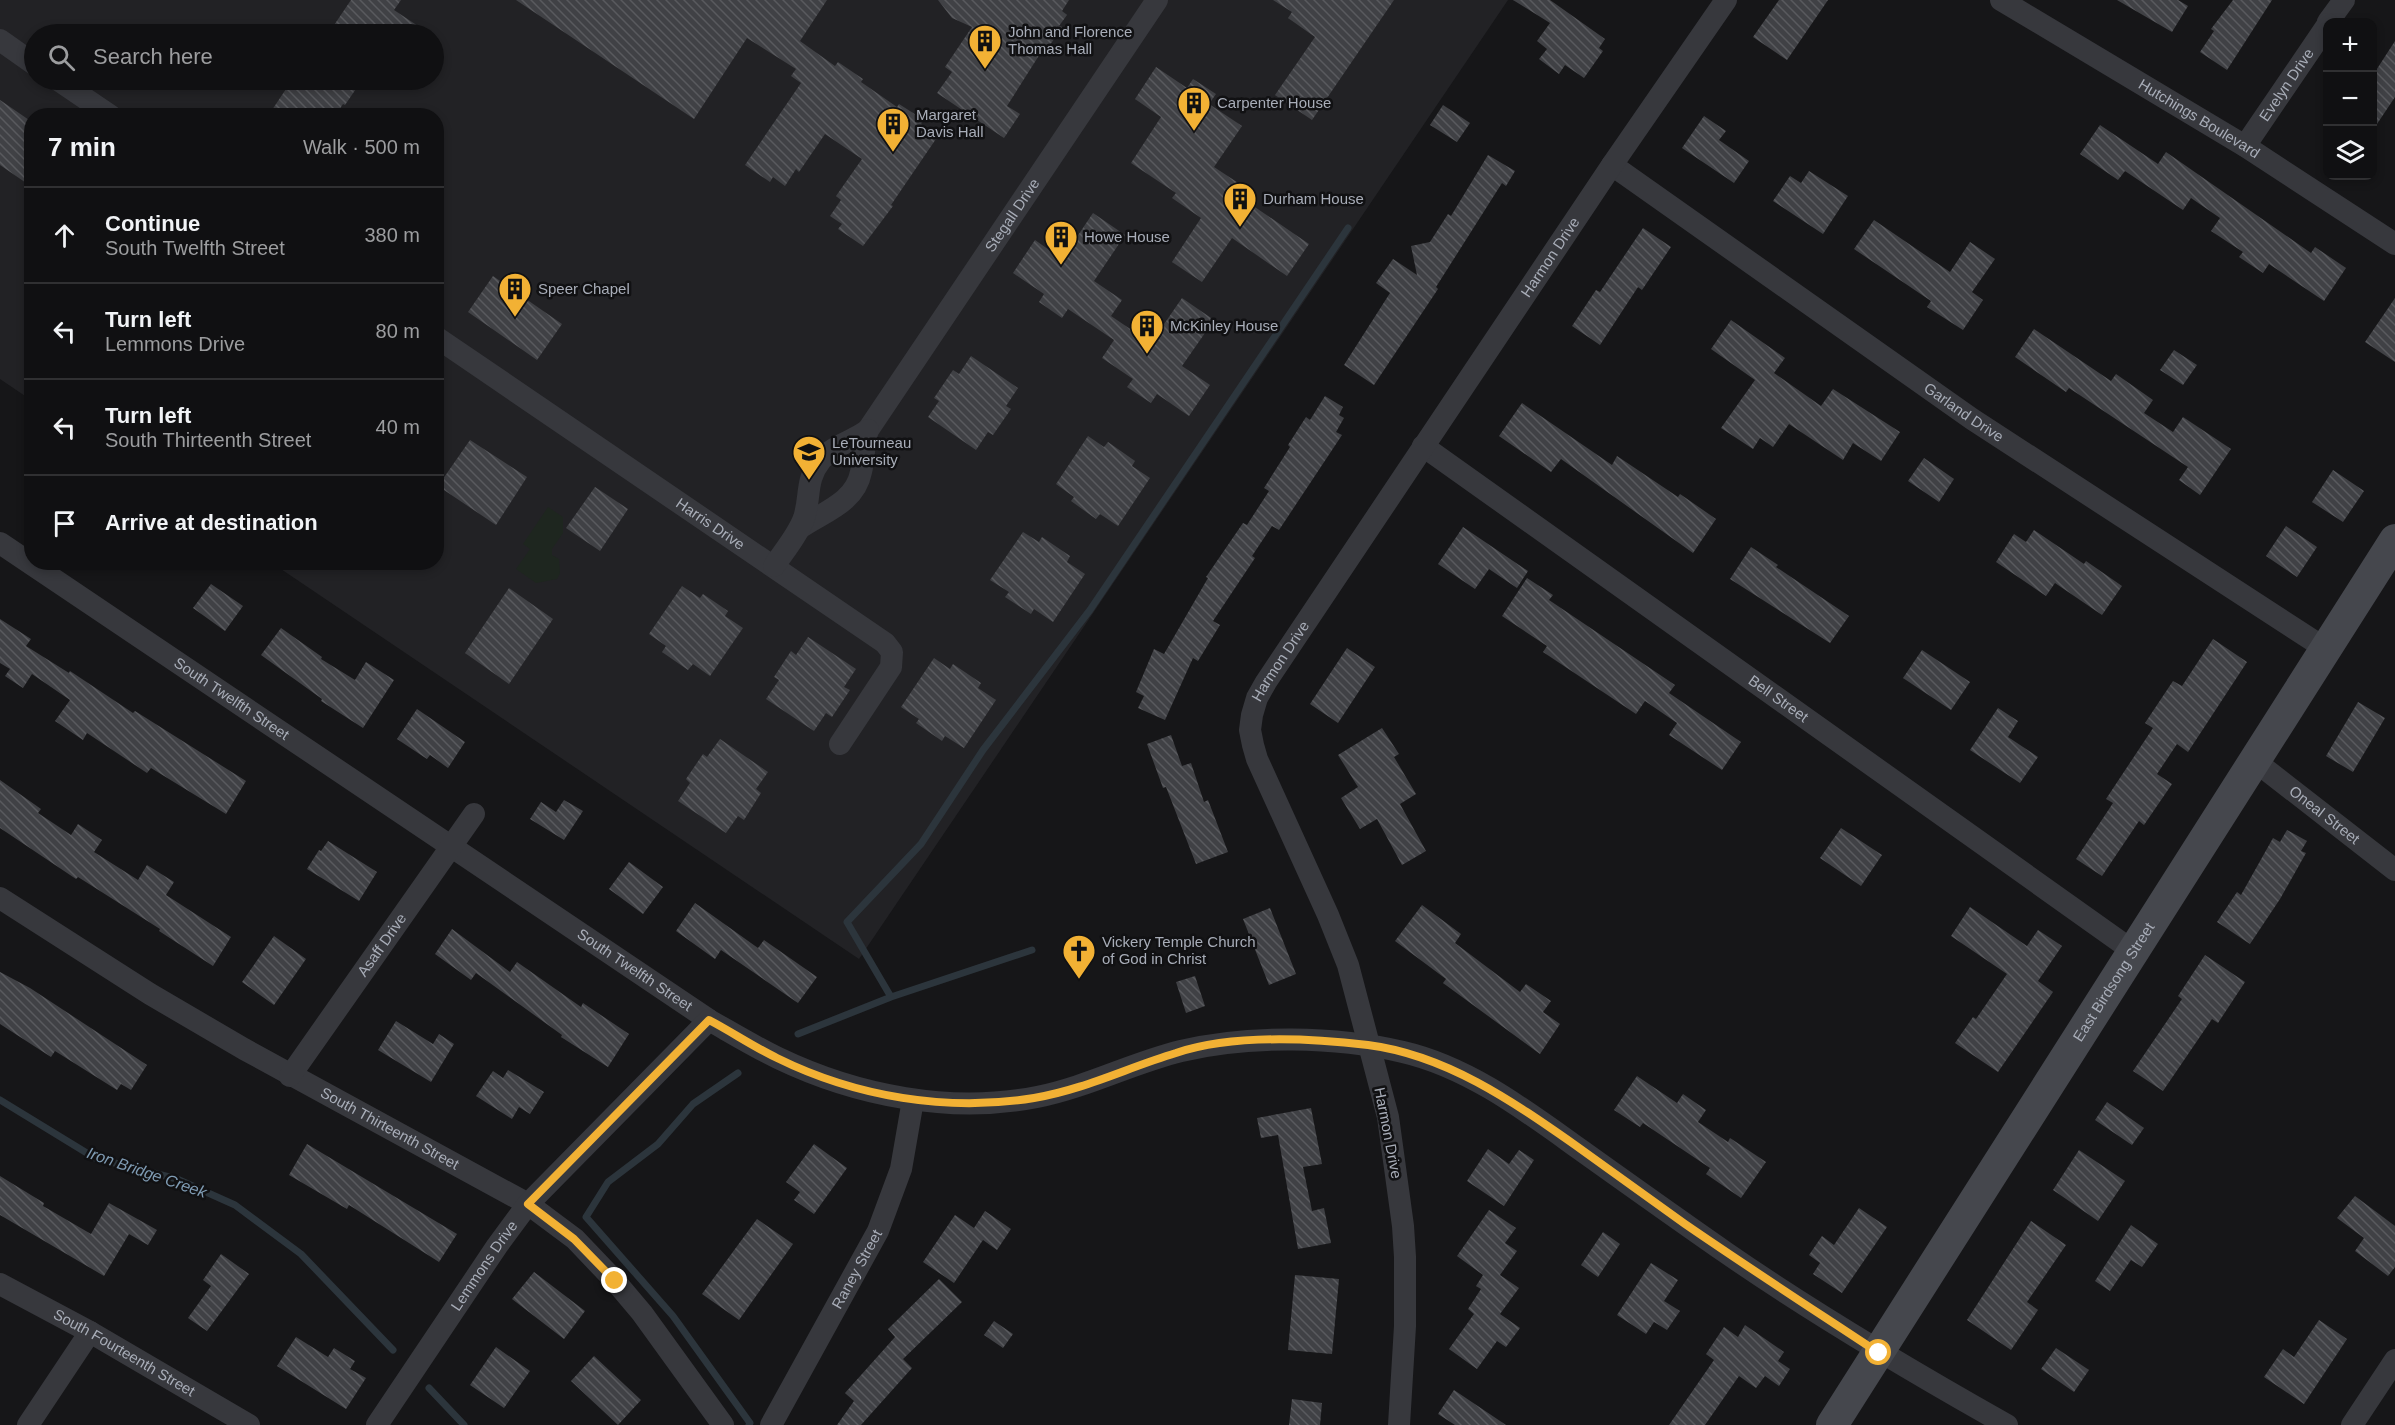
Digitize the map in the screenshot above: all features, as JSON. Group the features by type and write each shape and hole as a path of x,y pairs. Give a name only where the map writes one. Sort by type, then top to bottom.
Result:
{"street":[{"name":"Stegall Drive","path":"774,566 805,517 808,484 816,467 827,454 859,437 868,429 1158,0"},
{"name":"Harmon Drive","path":"1399,1425 1405,1326 1403,1226 1388,1117 1355,988 1341,946 1257,759 1250,730 1257,698 1423,446 1726,0"},
{"name":"Hutchings Boulevard","path":"2001,0 2245,146 2395,244"},
{"name":"Evelyn Drive","path":"2331,18 2344,0"},
{"name":"Evelyn Drive","path":"2245,146 2323,30"},
{"path":"0,40 24,56"},
{"path":"73,90 99,108"},
{"name":"Garland Drive","path":"1612,165 1972,419 2326,649"},
{"name":"Harris Drive","path":"444,342 880,638 892,652 891,667 840,744"},
{"name":"Stegall Drive","path":"800,528 840,504 852,492 860,478 868,429"},
{"name":"Bell Street","path":"1423,446 2133,951"},
{"name":"East Birdsong Street","path":"1832,1425 2395,540"},
{"name":"South Twelfth Street","path":"0,543 24,559"},
{"name":"South Twelfth Street","path":"40,570 709,1020 776,1058 857,1089 913,1100 978,1104 1037,1097 1092,1082 1179,1051 1221,1043 1284,1039 1368,1045 1406,1052 1446,1066 1511,1100 1728,1254 1879,1353 2007,1425"},
{"name":"Oneal Street","path":"2255,761 2395,870"},
{"name":"Asaff Drive","path":"290,1076 474,814"},
{"name":"South Thirteenth Street","path":"0,898 150,994 290,1076 528,1204 574,1239 615,1281 642,1313 723,1425"},
{"name":"Lemmons Drive","path":"377,1425 497,1246 528,1204 709,1020"},
{"name":"Raney Street","path":"771,1425 878,1231 901,1169 913,1100"},
{"name":"South Fourteenth Street","path":"0,1284 90,1332 249,1425"},
{"path":"28,1425 90,1332"},
{"path":"2352,1425 2395,1360"}],"shaded area":[{"name":"LeTourneau University","path":"0,0 1508,0 859,959 282,570 444,570 444,108 24,108 24,395 0,379"},
{"path":"548,507 563,517 563,533 552,549 552,555 559,559 560,573 557,579 536,583 516,569 530,549 523,544"}],"building":[{"path":"351,0 401,0 394,10 415,24 335,24"},
{"path":"516,0 827,0 800,41 835,66 838,62 863,79 861,82 897,107 899,104 924,120 921,124 938,136 891,205 893,206 863,246 838,229 842,224 830,216 841,200 836,196 862,159 825,134 799,172 796,169 785,186 773,177 770,182 745,165 801,83 791,76 796,69 747,38 694,119"},
{"name":"John and Florence Thomas Hall","path":"938,0 1069,0 1062,11 1067,15 1059,26 1062,27 1048,48 1045,46 1007,106 1020,114 1004,138 937,93 952,72 945,67 972,27 952,18"},
{"path":"1273,0 1394,0 1312,120 1275,95 1315,37 1288,18 1292,12"},
{"path":"1513,0 1550,0 1605,39 1599,48 1603,51 1584,78 1565,65 1559,74 1539,59 1547,49 1537,41 1550,23"},
{"path":"1779,0 1828,0 1787,60 1753,37"},
{"path":"2117,0 2178,0 2188,6 2172,32"},
{"path":"2233,0 2272,0 2227,70 2200,52 2214,31 2211,29"},
{"path":"2395,41 2395,97 2377,124 2377,72"},
{"path":"1156,67 1187,88 1193,79 1216,94 1209,104 1242,126 1214,167 1255,194 1249,203 1309,244 1287,276 1232,238 1202,282 1172,262 1201,218 1172,198 1176,193 1131,163 1161,117 1135,99"},
{"path":"285,90 355,90 340,108 273,108"},
{"path":"0,100 24,116 24,182 0,165"},
{"path":"1443,105 1470,123 1457,142 1430,125"},
{"path":"1704,116 1726,131 1719,140 1749,161 1734,183 1682,148"},
{"path":"2100,125 2158,164 2166,152 2311,253 2315,247 2346,268 2324,301 2269,264 2263,273 2239,257 2243,252 2211,231 2220,218 2191,198 2183,210 2125,171 2118,180 2080,154"},
{"path":"1488,155 1515,171 1506,186 1502,183 1436,287 1438,289 1374,385 1344,365 1390,293 1376,283 1393,259 1417,275 1411,246 1430,242 1448,214 1451,216"},
{"path":"1809,171 1848,196 1823,234 1773,201 1790,176 1801,183"},
{"path":"1093,213 1125,235 1094,281 1122,300 1111,316 1151,343 1182,298 1214,320 1182,366 1210,385 1189,416 1157,394 1151,403 1127,387 1133,379 1102,358 1114,340 1068,309 1062,318 1039,302 1044,294 1013,273 1035,240 1062,259"},
{"path":"1874,220 1950,272 1970,242 1995,259 1972,292 1983,300 1963,330 1927,307 1931,301 1854,249"},
{"path":"1643,228 1671,247 1642,290 1638,287 1600,345 1572,326 1596,290 1600,292"},
{"name":"Speer Chapel","path":"493,276 562,324 537,360 468,312"},
{"path":"2395,298 2395,362 2365,342"},
{"path":"1731,320 1785,358 1774,373 1821,406 1833,389 1900,432 1881,461 1853,443 1843,460 1789,424 1773,447 1760,438 1753,449 1721,428 1755,380 1711,349"},
{"path":"2034,329 2111,381 2116,374 2153,400 2144,413 2173,432 2183,417 2231,449 2200,495 2179,480 2188,467 2069,388 2066,392 2015,357"},
{"path":"2174,350 2197,365 2183,385 2160,370"},
{"path":"971,356 1018,388 1006,406 1011,409 993,435 988,432 976,450 928,417 939,401 934,398 953,370 959,374"},
{"path":"1325,396 1343,407 1339,415 1344,418 1336,432 1342,435 1279,530 1272,526 1252,556 1255,558 1213,621 1220,625 1198,661 1193,658 1165,720 1138,708 1144,696 1136,692 1154,649 1164,654 1208,578 1206,577 1243,523 1247,525 1269,491 1264,488 1290,447 1288,445 1306,417 1310,420"},
{"path":"1522,403 1612,465 1617,456 1678,497 1680,494 1716,519 1693,553 1561,459 1551,472 1499,436"},
{"path":"1088,436 1104,447 1108,442 1135,461 1132,466 1150,478 1118,526 1100,514 1096,519 1071,501 1074,497 1056,484"},
{"path":"470,440 527,477 496,525 444,490 444,477"},
{"path":"1924,458 1954,479 1939,502 1908,481"},
{"path":"2333,470 2364,491 2343,522 2312,502"},
{"path":"595,487 628,509 600,551 566,528"},
{"path":"2286,526 2317,547 2297,577 2266,556"},
{"path":"1463,527 1528,571 1517,588 1489,569 1475,589 1438,564"},
{"path":"2034,530 2084,564 2086,561 2122,586 2102,615 2055,583 2046,596 1996,562 2014,534 2026,542"},
{"path":"1023,532 1039,542 1042,537 1070,556 1067,562 1085,574 1053,622 1034,609 1031,614 1005,597 1009,592 990,580"},
{"path":"1751,547 1778,565 1776,567 1849,616 1830,643 1730,579"},
{"path":"1527,578 1553,595 1549,600 1675,685 1669,693 1741,742 1722,770 1669,735 1677,723 1645,701 1636,714 1543,652 1547,646 1502,616"},
{"path":"211,584 243,606 225,631 193,608"},
{"path":"682,586 700,598 703,594 728,611 725,616 743,628 710,676 693,664 688,670 662,652 666,646 649,634"},
{"path":"509,588 553,619 509,684 465,653"},
{"path":"0,619 31,639 26,646 246,781 226,814 151,768 147,773 87,733 83,740 55,721 70,700 32,674 23,688 5,676 10,669 0,663"},
{"path":"281,628 322,657 321,659 355,680 366,662 394,680 363,728 321,701 322,699 261,655"},
{"path":"808,637 856,669 844,687 850,690 832,717 826,713 814,731 766,699 779,680 774,677 791,651 796,655"},
{"path":"2213,639 2247,662 2188,752 2177,744 2157,774 2172,784 2144,825 2139,821 2102,876 2076,859 2113,803 2106,799 2153,728 2145,723 2173,681 2182,686"},
{"path":"1347,648 1375,667 1338,723 1310,704"},
{"path":"1922,650 1970,682 1951,710 1903,678"},
{"path":"934,658 950,669 953,664 981,683 978,688 996,700 964,748 945,736 942,741 916,723 919,719 901,707"},
{"path":"2358,702 2385,718 2353,772 2326,756"},
{"path":"1998,708 2018,721 2008,737 2038,757 2020,783 1970,750"},
{"path":"417,709 465,742 448,768 430,755 427,759 397,739"},
{"path":"1382,728 1399,754 1394,757 1416,794 1400,804 1426,851 1402,865 1377,819 1360,829 1341,798 1358,787 1338,755"},
{"path":"1171,735 1182,766 1191,763 1204,802 1208,800 1228,852 1196,864 1166,787 1163,788 1147,744"},
{"path":"720,739 768,772 756,789 761,793 744,820 738,816 726,833 678,801 690,783 686,779 703,754 707,757"},
{"path":"0,780 41,809 38,813 71,835 78,824 102,840 94,852 138,880 147,865 174,882 166,895 231,937 213,966 159,931 160,929 78,877 76,879 0,828"},
{"path":"564,800 583,811 564,840 530,819 541,802 556,812"},
{"path":"1841,828 1882,855 1861,886 1820,858"},
{"path":"2287,830 2307,841 2301,851 2306,853 2280,899 2250,944 2217,922 2237,892 2241,895 2273,838 2280,842"},
{"path":"328,841 377,872 359,901 307,869 319,850 321,851"},
{"path":"629,862 663,887 643,914 609,889"},
{"path":"695,903 758,948 764,940 817,977 798,1003 721,950 715,959 676,931"},
{"path":"1422,905 1461,934 1455,943 1520,992 1526,984 1551,1001 1543,1012 1560,1024 1540,1054 1443,983 1446,979 1395,941"},
{"path":"1970,907 2027,946 2038,930 2062,946 2038,981 2053,992 1998,1072 1955,1043 1973,1017 1976,1019 2007,974 1951,936"},
{"path":"1270,908 1296,974 1269,985 1243,919"},
{"path":"452,929 510,972 517,962 581,1007 583,1003 629,1034 608,1067 561,1037 562,1035 476,973 471,980 435,954"},
{"path":"274,936 306,959 274,1005 242,982"},
{"path":"2205,955 2245,982 2218,1023 2212,1019 2163,1091 2133,1071 2182,999 2178,996"},
{"path":"0,972 30,988 147,1065 131,1090 121,1084 117,1090 55,1051 51,1057 0,1024"},
{"path":"1195,976 1205,1006 1186,1013 1176,982"},
{"path":"396,1021 433,1044 439,1034 454,1044 431,1082 378,1050"},
{"path":"508,1070 544,1092 530,1114 519,1107 512,1119 476,1096 493,1071 503,1078"},
{"path":"1637,1076 1677,1103 1683,1094 1706,1110 1698,1122 1728,1142 1730,1138 1766,1162 1741,1198 1706,1174 1710,1168 1643,1123 1640,1127 1614,1110"},
{"path":"2107,1102 2144,1128 2132,1145 2095,1120"},
{"path":"1311,1108 1322,1164 1303,1167 1312,1211 1324,1208 1331,1243 1298,1249 1278,1135 1261,1138 1257,1118"},
{"path":"307,1144 457,1234 439,1262 349,1205 347,1209 289,1175"},
{"path":"814,1144 847,1168 814,1214 794,1200 800,1192 786,1182"},
{"path":"1488,1149 1509,1164 1519,1150 1534,1160 1504,1206 1467,1181"},
{"path":"2079,1150 2125,1181 2098,1221 2053,1190"},
{"path":"0,1176 44,1203 43,1206 91,1234 109,1203 157,1230 148,1245 129,1234 104,1276 0,1215"},
{"path":"2355,1196 2395,1226 2395,1267 2388,1276 2355,1251 2364,1238 2337,1218"},
{"path":"1859,1208 1887,1227 1842,1293 1813,1274 1820,1263 1809,1255 1822,1236 1834,1245"},
{"path":"1489,1210 1516,1228 1505,1243 1517,1251 1500,1275 1519,1288 1500,1314 1520,1328 1506,1347 1497,1341 1477,1369 1449,1349 1474,1314 1468,1309 1481,1289 1476,1286 1483,1275 1457,1256"},
{"path":"985,1211 1011,1229 997,1250 983,1240 954,1283 923,1262 955,1215 974,1228"},
{"path":"757,1219 793,1244 739,1320 702,1294"},
{"path":"2031,1221 2066,1245 2027,1302 2038,1310 2011,1350 1967,1320"},
{"path":"2131,1225 2158,1244 2142,1267 2131,1260 2110,1291 2095,1281"},
{"path":"1603,1232 1620,1244 1598,1277 1581,1265"},
{"path":"221,1254 249,1274 207,1331 188,1318 211,1286 203,1280"},
{"path":"1651,1263 1678,1280 1664,1301 1680,1311 1667,1330 1654,1322 1646,1334 1617,1315"},
{"path":"534,1272 585,1311 564,1339 512,1299"},
{"path":"1295,1275 1339,1279 1332,1354 1288,1350"},
{"path":"939,1279 962,1302 903,1359 912,1368 861,1425 837,1425 854,1401 845,1393 895,1337 888,1329"},
{"path":"2319,1320 2347,1339 2304,1404 2264,1377 2283,1349 2294,1357"},
{"path":"994,1321 1013,1334 1003,1348 984,1335"},
{"path":"1745,1325 1784,1352 1778,1361 1790,1369 1779,1386 1765,1376 1756,1388 1739,1376 1705,1425 1669,1425 1714,1360 1706,1354 1724,1327 1738,1337"},
{"path":"296,1337 328,1357 334,1348 355,1361 350,1369 366,1378 346,1409 277,1366"},
{"path":"496,1347 530,1371 504,1408 470,1385"},
{"path":"2056,1348 2089,1370 2074,1392 2041,1369"},
{"path":"594,1356 641,1400 618,1425 571,1381"},
{"path":"1454,1390 1506,1425 1455,1425 1438,1414"},
{"path":"1292,1399 1322,1403 1320,1425 1289,1425"}],"waterway":[{"path":"798,1034 891,997 847,922 921,844 983,750 1090,610 1348,228"},
{"path":"891,997 1032,950"},
{"path":"738,1073 693,1104 658,1144 608,1182 586,1217 673,1316 750,1423 749,1425"},
{"name":"Iron Bridge Creek","path":"0,1100 95,1158 177,1179 235,1205 301,1254 393,1350"},
{"name":"Iron Bridge Creek","path":"429,1388 464,1425"}],"place":[{"name":"John and Florence Thomas Hall","path":"985,70"},
{"name":"Carpenter House","path":"1194,132"},
{"name":"Margaret Davis Hall","path":"893,153"},
{"name":"Durham House","path":"1240,228"},
{"name":"Howe House","path":"1061,266"},
{"name":"Speer Chapel","path":"515,318"},
{"name":"McKinley House","path":"1147,355"},
{"name":"LeTourneau University","path":"809,481"},
{"name":"Vickery Temple Church of God in Christ","path":"1079,980"}],"route":[{"path":"615,1281 574,1239 528,1204 550,1179 709,1020 776,1058 857,1089 913,1100 978,1104 1037,1097 1092,1082 1179,1051 1221,1043 1284,1039 1368,1045 1406,1052 1446,1066 1511,1100 1728,1254 1879,1353"}]}
